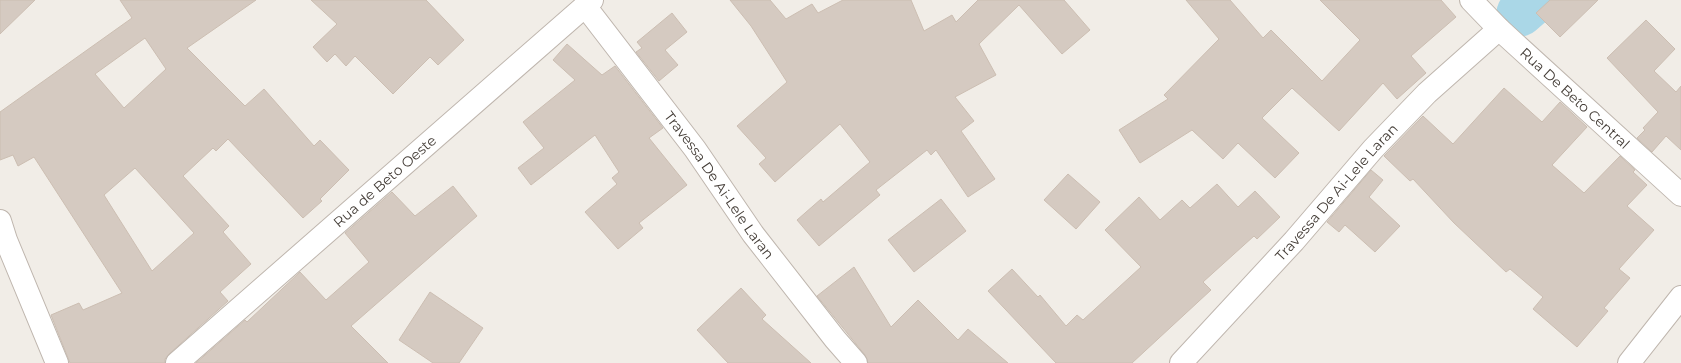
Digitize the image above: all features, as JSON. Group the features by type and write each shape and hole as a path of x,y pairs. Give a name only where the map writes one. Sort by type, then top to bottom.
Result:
{"street":[{"name":"Rua De Beto Central","path":"1471,0 1499,29 1681,195"},
{"name":"Travessa De Ai-Lele Laran","path":"588,3 695,149 753,234 835,339 856,363"},
{"name":"Rua de Beto Oeste","path":"177,363 588,3"},
{"name":"Travessa De Ai-Lele Laran","path":"1181,363 1294,242 1373,150 1427,93 1499,29"},
{"path":"0,221 6,240 57,363"},
{"path":"1629,363 1681,297"}],"building":[{"path":"0,0 35,0 0,34"},
{"path":"120,0 256,0 187,48 245,106 264,89 314,146 320,140 349,170 320,199 322,201 303,218 228,139 216,151 213,148 183,176 229,226 223,232 251,264 220,292 228,301 169,354 165,359 165,363 70,363 51,315 79,303 83,310 122,293 34,157 18,166 13,155 0,160 0,112 132,18","holes":["145,38 166,69 124,108 95,74","135,168 194,233 152,271 104,195"]},
{"path":"311,0 426,0 464,40 438,65 430,57 393,94 355,56 346,66 335,54 327,62 313,47 337,24"},
{"path":"730,0 770,0 786,19 812,4 818,13 843,0 911,0 924,31 952,15 956,22 978,0 1064,0 1090,30 1062,54 1019,5 979,44 996,75 955,97 974,121 961,131 995,179 968,197 936,150 931,155 927,150 876,190 880,195 819,246 797,220 821,199 823,202 870,162 840,124 775,182 759,164 766,158 737,126 787,82 751,26"},
{"path":"1186,0 1230,0 1263,38 1271,30 1322,81 1360,40 1320,0 1441,0 1456,17 1411,56 1426,73 1397,99 1383,83 1339,131 1292,88 1262,118 1299,153 1275,178 1238,143 1223,159 1192,130 1140,163 1119,130 1168,99 1164,95 1219,39"},
{"path":"1550,0 1598,0 1560,37 1536,13"},
{"path":"672,13 687,32 665,50 678,65 659,81 636,52 642,48 637,42"},
{"path":"1646,20 1675,49 1654,71 1676,92 1681,86 1681,150 1666,136 1652,152 1637,138 1645,130 1643,128 1658,112 1607,58"},
{"path":"567,44 602,75 615,66 663,128 649,138 687,185 639,223 643,228 618,249 585,212 617,184 612,178 619,172 595,135 531,185 518,168 544,148 523,122 575,80 553,60"},
{"path":"1504,88 1542,122 1560,102 1587,127 1552,165 1584,193 1620,156 1635,170 1633,172 1647,185 1627,206 1654,230 1619,269 1630,278 1604,308 1608,311 1577,347 1533,309 1543,297 1510,269 1506,272 1454,223 1413,179 1410,181 1384,156 1423,116 1453,144"},
{"path":"1371,170 1383,180 1369,197 1400,226 1375,252 1345,225 1339,232 1327,222"},
{"path":"1068,174 1100,202 1076,229 1044,200"},
{"path":"1217,184 1238,207 1255,191 1280,217 1257,239 1254,236 1203,282 1211,290 1132,363 1056,363 988,291 1012,269 1038,297 1040,295 1066,326 1077,315 1083,320 1141,267 1105,230 1139,197 1160,220 1182,200 1190,208"},
{"path":"453,186 477,216 351,326 388,363 196,363 245,320 247,322 300,272 326,300 369,262 345,233 392,192 415,216"},
{"path":"941,199 966,231 914,272 888,240"},
{"path":"854,267 891,327 918,300 958,340 968,329 1008,363 868,363 865,355 817,296"},
{"path":"741,288 766,315 762,319 811,363 728,363 697,330"},
{"path":"430,292 483,328 459,363 433,363 399,340"}],"waterway":[{"path":"1520,13 1535,0"}]}
